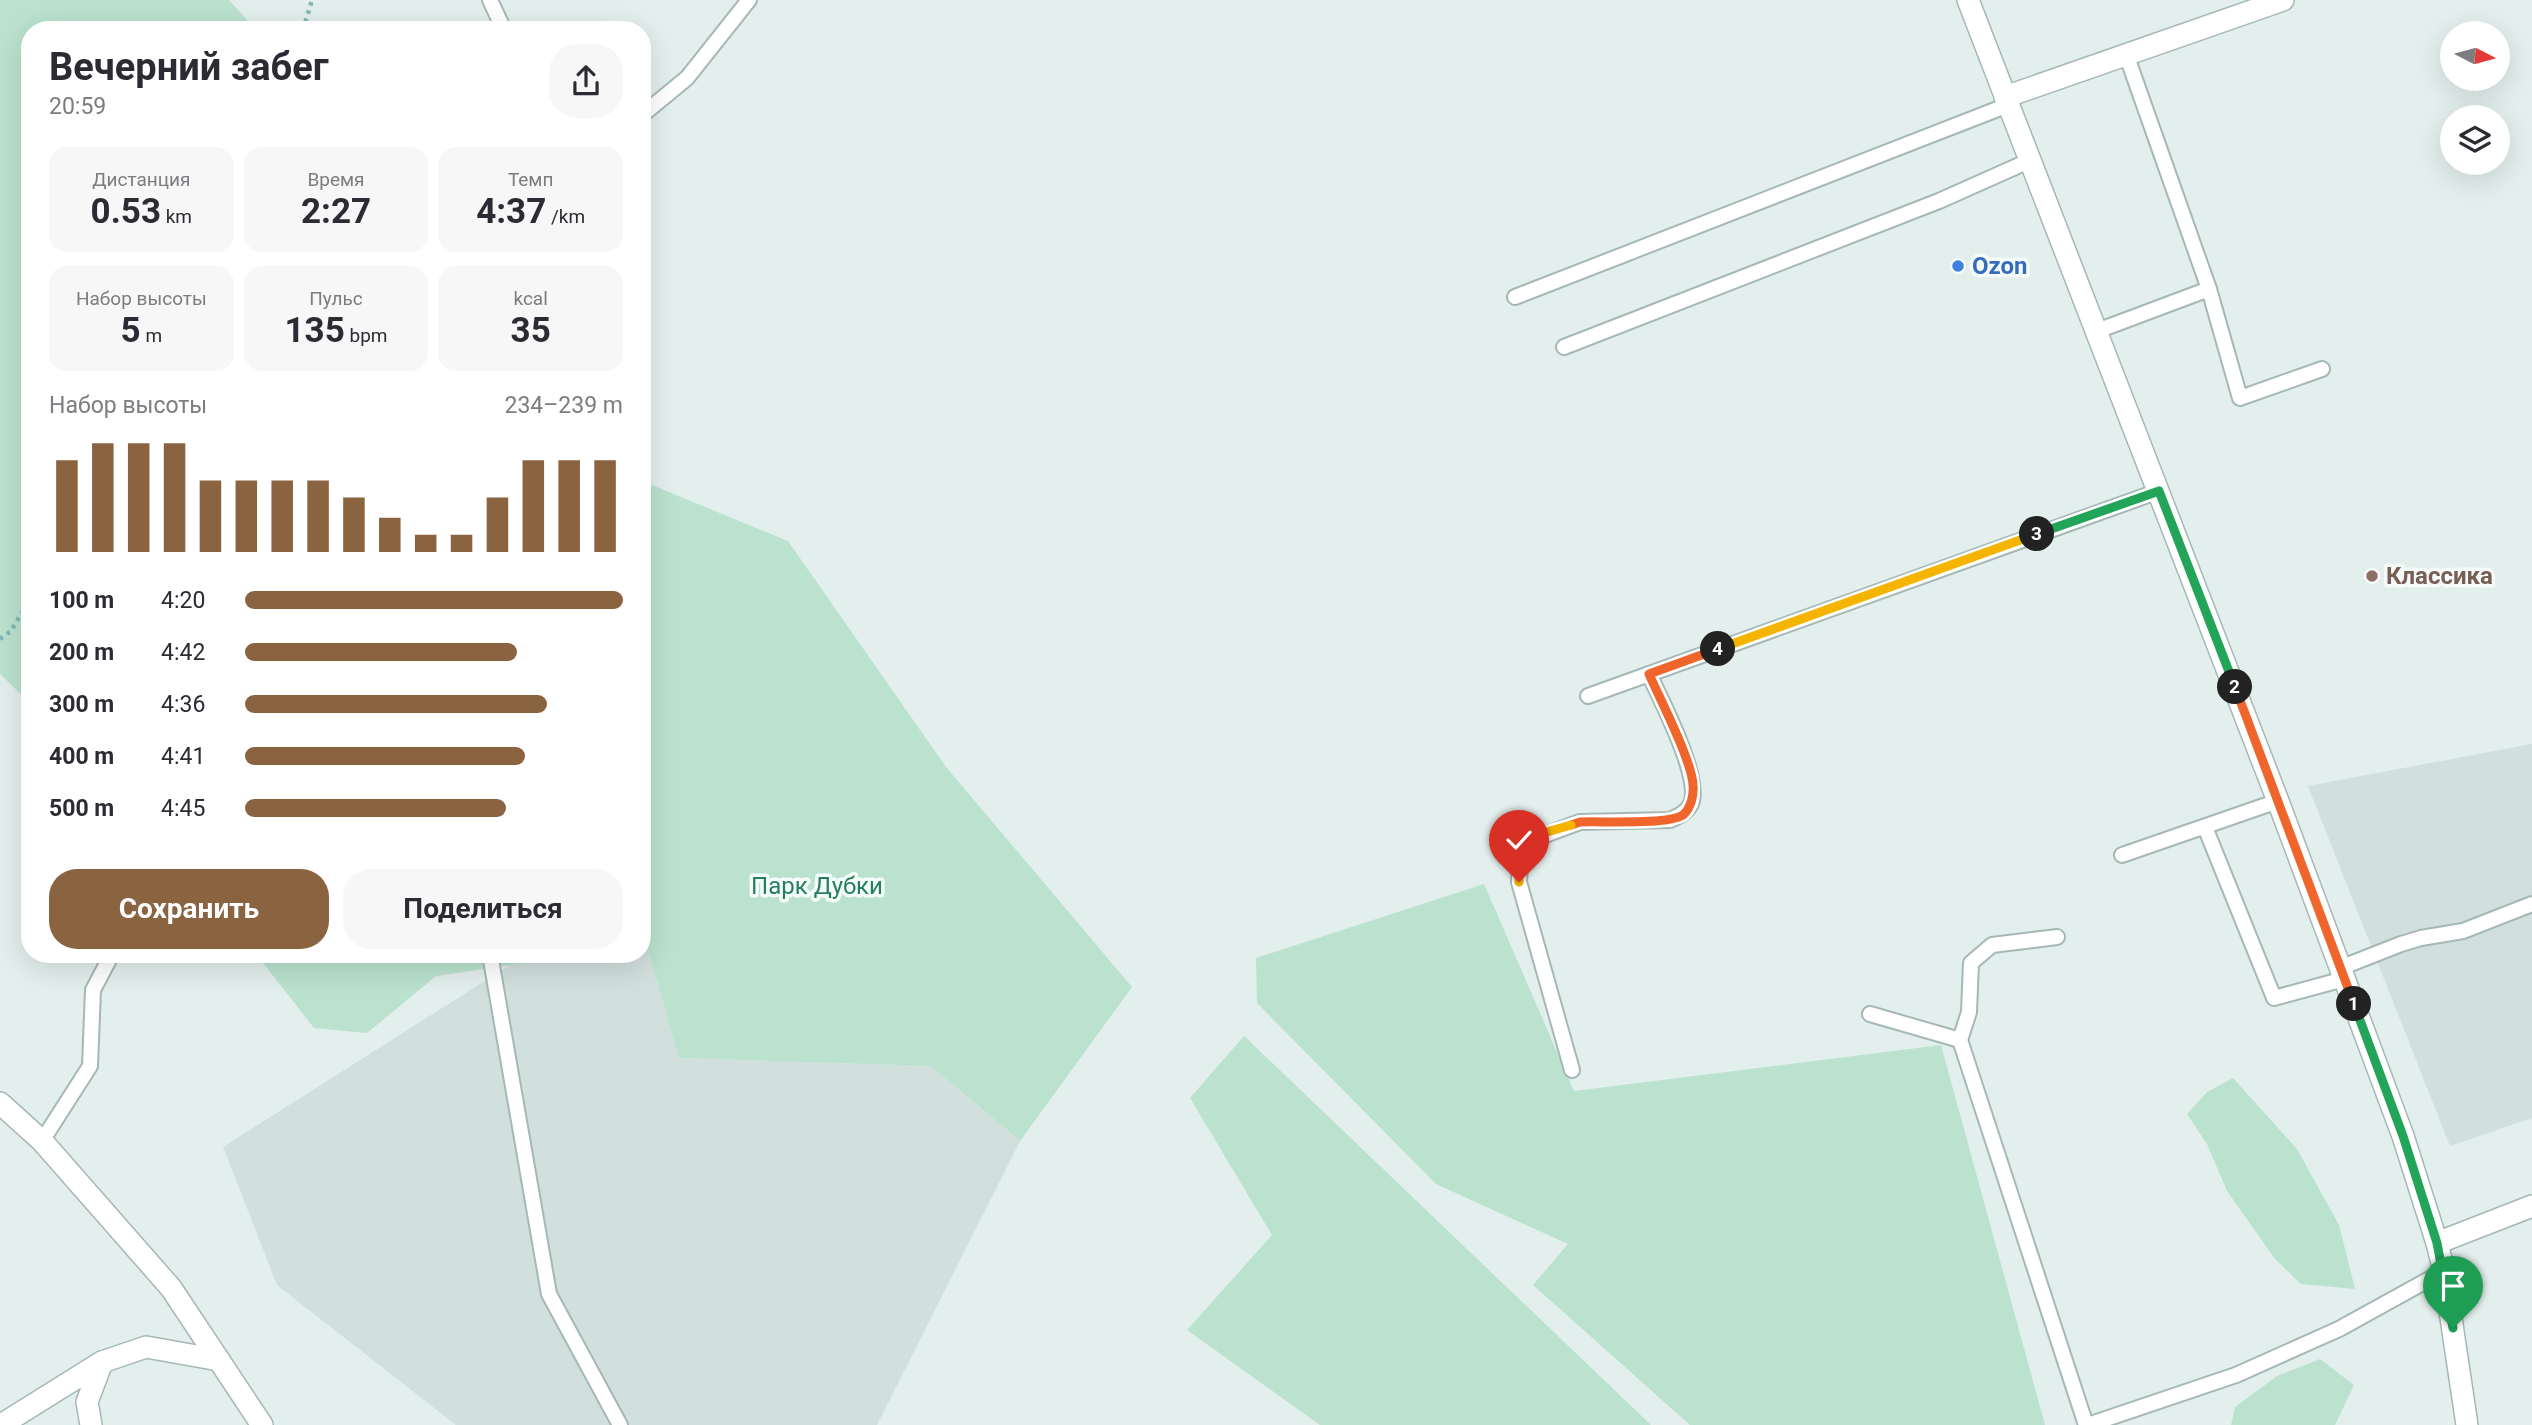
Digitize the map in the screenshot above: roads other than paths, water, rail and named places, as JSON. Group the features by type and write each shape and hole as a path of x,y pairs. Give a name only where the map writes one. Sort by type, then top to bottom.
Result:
{"street":[{"path":"1968,0 2278,801 2403,1136 2444,1270 2467,1425"},
{"path":"2006,101 2126,54 2283,0"},
{"path":"0,1103 42,1141 171,1288 262,1425"},
{"path":"2437,1243 2532,1206"},
{"path":"1,1425 102,1362 146,1347 219,1360"},
{"path":"91,1425 87,1402 102,1362"}],"lane":[{"path":"490,0 500,21"},
{"path":"651,108 687,78 749,0"},
{"path":"2126,54 2209,289 2240,398 2322,369"},
{"path":"1515,297 2006,101"},
{"path":"1564,347 1939,201 2031,160"},
{"path":"2097,331 2209,289"},
{"path":"1588,696 2159,491"},
{"path":"1572,1070 1519,882 1521,849 1529,841 1580,822 1670,820 1684,814 1692,802 1693,784 1689,766 1649,674"},
{"path":"2122,855 2278,801"},
{"path":"2205,827 2274,998 2342,974 2401,944 2463,931 2532,904"},
{"path":"2057,937 1992,945 1971,964 1969,1012 1961,1040 2087,1425 2235,1375 2339,1329 2444,1270"},
{"path":"42,1141 90,1066 93,990 107,963"},
{"path":"492,963 549,1294 620,1425"},
{"path":"1870,1014 1961,1040"}],"place":[{"name":"Ozon","path":"1958,266"},
{"name":"Классика","path":"2372,576"}],"park label":[{"name":"Парк Дубки","path":"817,886"}]}
